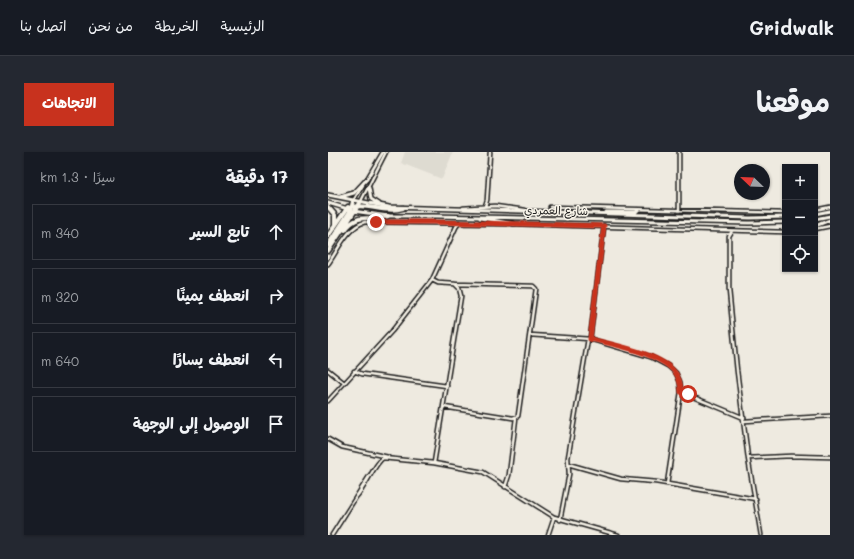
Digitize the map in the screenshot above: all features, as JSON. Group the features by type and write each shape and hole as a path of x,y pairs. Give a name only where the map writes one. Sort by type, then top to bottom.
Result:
{"highway":[{"path":"328,251 338,236 351,209 353,201"},
{"path":"328,236 334,226 351,209 359,205 390,211 403,208"},
{"path":"328,207 335,215 334,226"},
{"path":"328,245 351,209"},
{"path":"338,236 356,220 364,217 380,218 388,216"}],"main road":[{"path":"333,196 350,195 358,190 367,179"},
{"path":"369,188 369,194 372,200 389,207"},
{"name":"شارع العمردي","path":"328,195 353,201 359,205 403,208 750,218 782,217"},
{"name":"شارع العمردي","path":"328,203 388,216 749,223 782,222"},
{"path":"598,214 636,212 638,210"},
{"path":"818,213 830,211"},
{"path":"818,218 830,216"},
{"path":"476,217 514,224"},
{"path":"818,226 830,220"}],"street":[{"path":"353,201 384,152"},
{"path":"359,205 372,182 384,152"},
{"path":"485,206 488,193 490,152"},
{"path":"679,152 679,211"},
{"path":"458,210 485,206 505,207 534,212"},
{"path":"550,207 782,213"},
{"path":"818,209 830,207"},
{"path":"453,222 456,227"},
{"path":"328,264 350,231 362,223 453,222 782,232"},
{"path":"328,401 343,382 387,336 432,280 456,227 460,223"},
{"path":"560,520 569,474 568,464 589,339 604,226"},
{"path":"818,228 830,226"},
{"path":"725,230 729,236"},
{"path":"732,230 729,236 729,298 748,458 761,535"},
{"path":"432,280 438,283 534,286 536,290 518,415 516,418 509,475 505,487"},
{"path":"434,463 461,303 461,291 455,284"},
{"path":"530,335 589,339 639,353 668,366 678,377 681,392 667,484"},
{"path":"328,370 343,382"},
{"path":"354,371 362,374 448,386"},
{"path":"681,392 744,420 830,416"},
{"path":"444,407 516,418"},
{"path":"328,439 342,447 388,457 434,463 482,472 560,520 618,535"},
{"path":"376,454 380,460"},
{"path":"748,458 791,456 830,457"},
{"path":"332,535 356,497 366,486 380,460 388,457"},
{"path":"568,464 620,479 667,484 756,499"},
{"path":"548,535 554,517"}],"shaded area":[{"path":"405,152 453,152 442,179 401,163"}],"route":[{"path":"376,222 604,226 604,238 590,339 628,349 663,363 676,373 680,382 681,392 688,394"}]}
